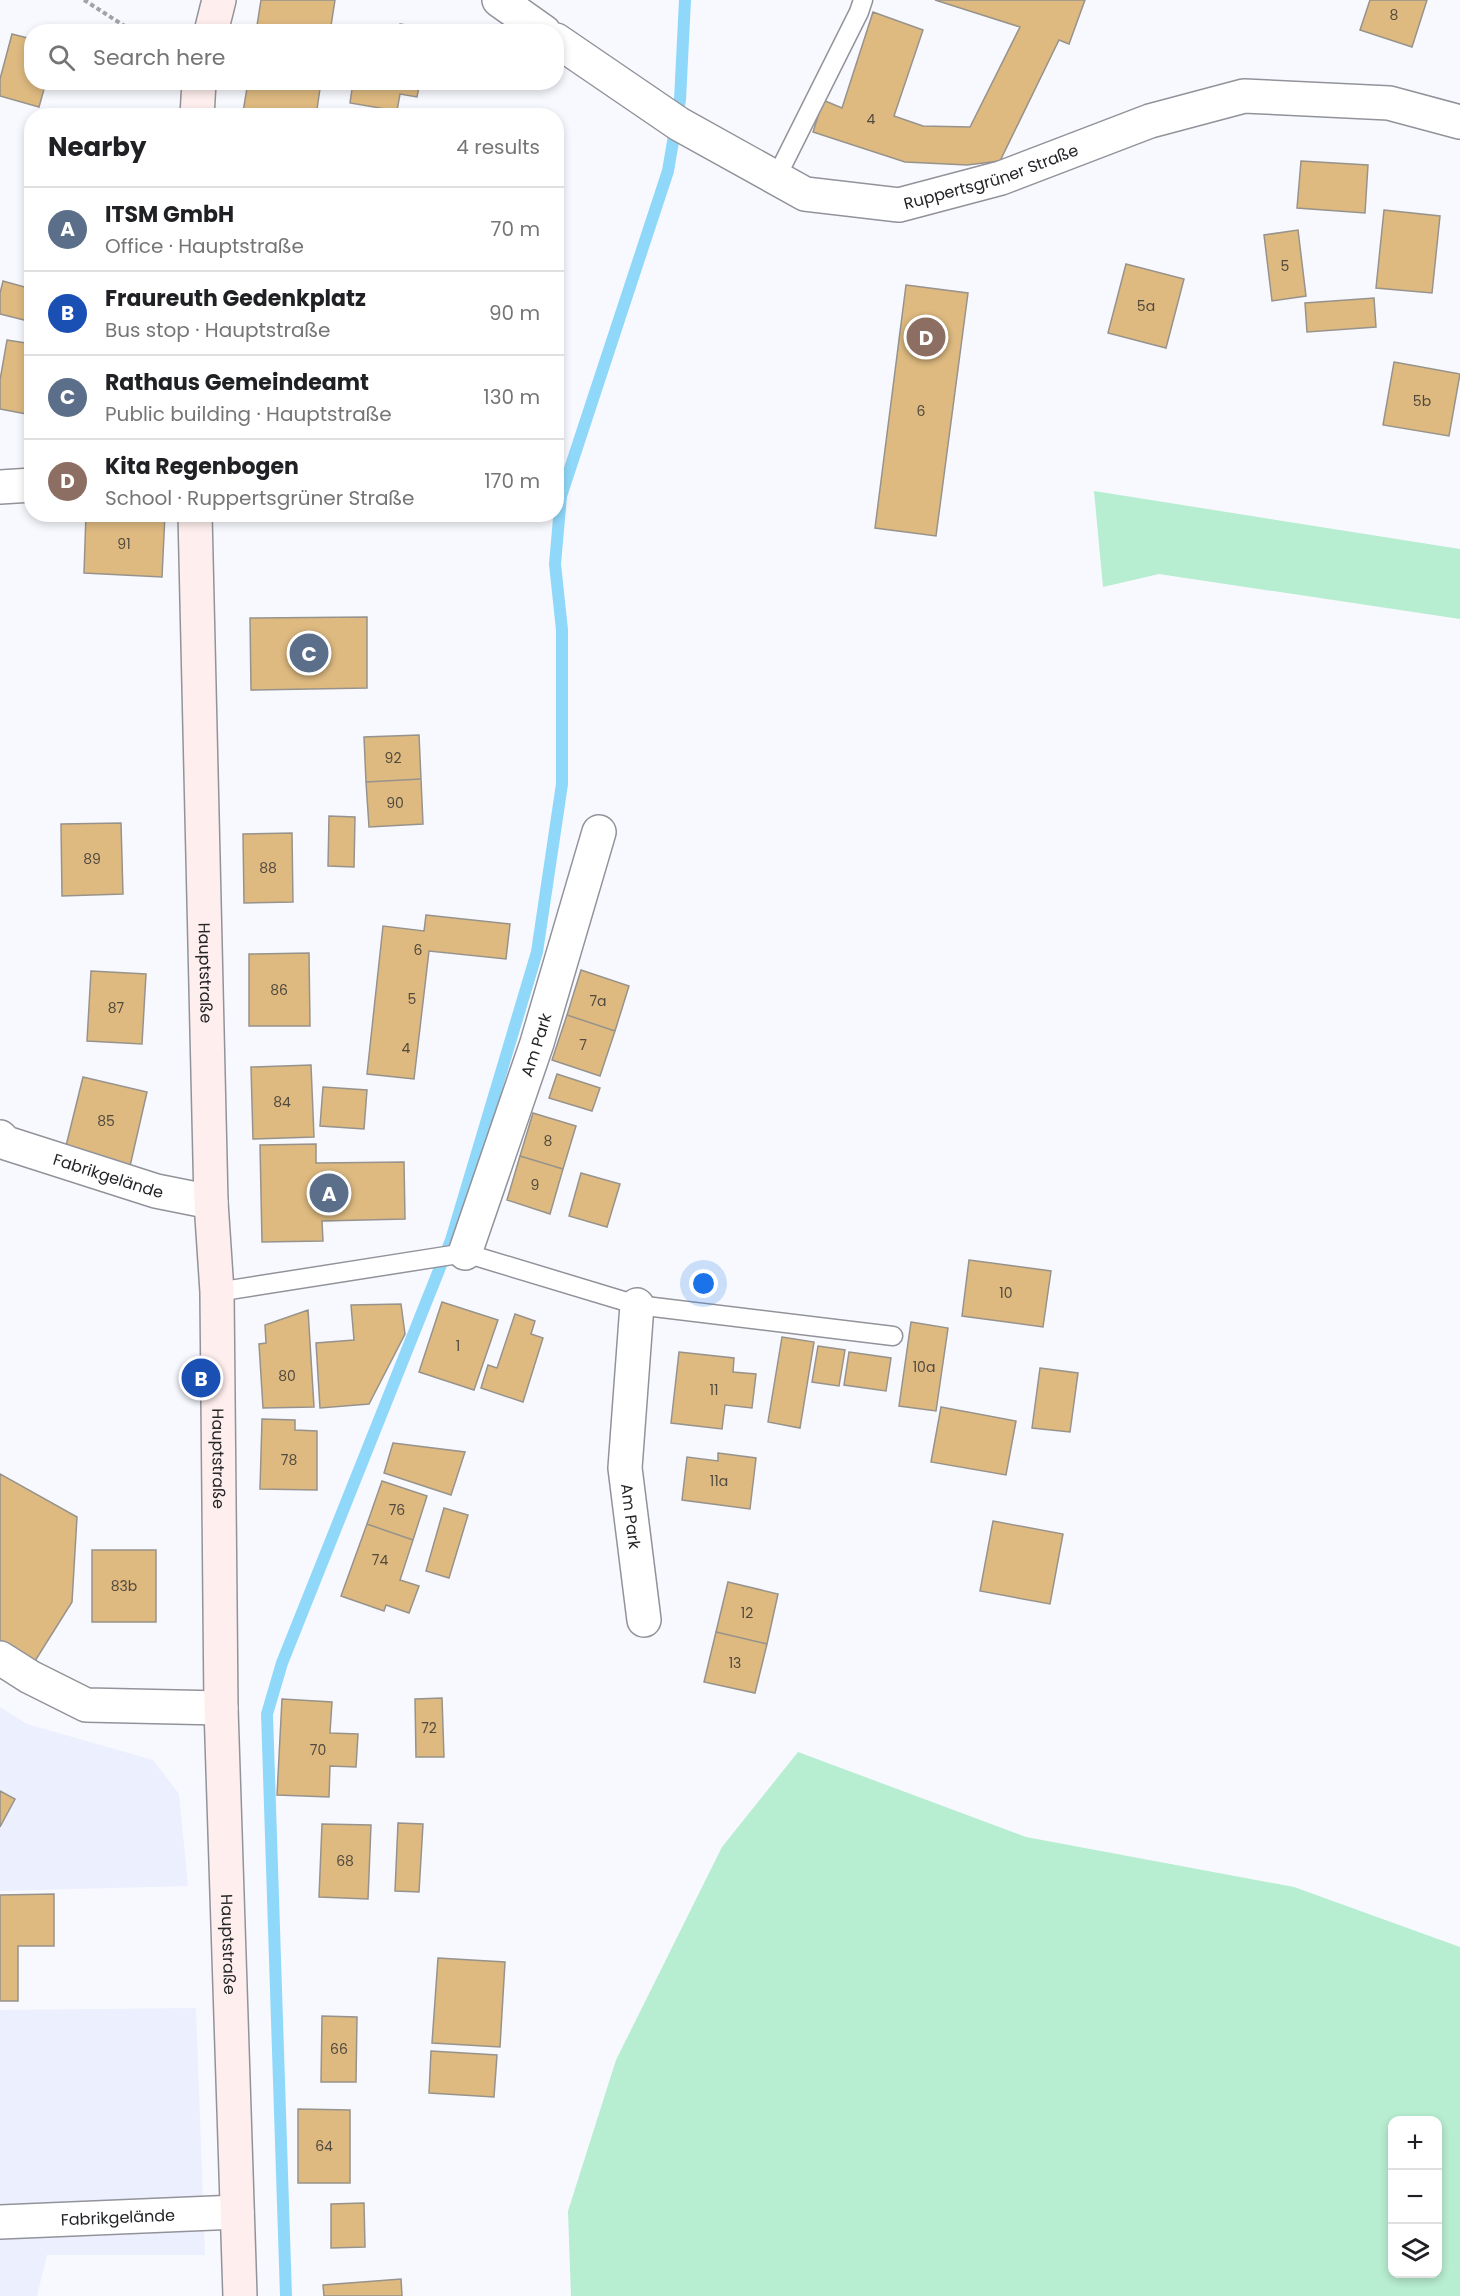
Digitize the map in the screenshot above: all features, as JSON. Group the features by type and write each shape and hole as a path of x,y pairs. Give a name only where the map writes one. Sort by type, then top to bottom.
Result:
{"main road":[{"path":"213,24 219,0"},
{"path":"197,108 199,90"},
{"name":"Hauptstraße","path":"195,522 212,1202 217,1292 221,1708 240,2296"}],"street":[{"path":"499,0 533,24"},
{"name":"Ruppertsgrüner Straße","path":"564,45 679,124 805,194 899,206 1001,178 1150,121 1244,96 1389,103 1460,122"},
{"path":"0,487 24,486"},
{"name":"Am Park","path":"465,1253 537,1043 600,832"},
{"name":"Fabrikgelände","path":"2,1145 156,1191 212,1202"},
{"name":"Am Park","path":"637,1305 625,1468 644,1620"},
{"path":"0,1658 30,1677 86,1705 221,1708"},
{"name":"Fabrikgelände","path":"0,2222 237,2212"}],"lane":[{"path":"776,177 863,0"},
{"path":"217,1292 465,1253 637,1305 893,1336"}],"path":[{"path":"84,0 122,24"}],"shaded area":[{"path":"0,1707 27,1724 153,1760 179,1794 188,1886 0,1891"},
{"path":"196,2008 205,2255 47,2255 37,2296 0,2296 0,2010"}],"green space":[{"path":"1094,491 1460,549 1460,619 1159,574 1103,587"},
{"path":"798,1752 1026,1837 1294,1887 1460,1947 1460,2296 571,2296 568,2211 616,2060 722,1847"}],"building":[{"path":"261,0 335,0 331,24 257,24"},
{"path":"935,0 1085,0 1069,44 1059,40 1000,161 967,165 905,162 813,132 823,100 842,108 873,12 923,30 894,116 923,126 970,127 1020,27"},
{"path":"1370,0 1427,0 1412,47 1360,30"},
{"path":"12,34 24,37 24,90 44,90 39,107 0,96 0,79"},
{"path":"247,90 320,90 317,108 244,108"},
{"path":"352,90 418,90 417,97 400,94 398,108 379,108 350,103"},
{"path":"1301,161 1368,165 1365,213 1297,208"},
{"path":"1384,210 1440,216 1432,293 1376,288"},
{"path":"1298,230 1306,296 1272,301 1264,235"},
{"path":"1126,264 1184,279 1166,348 1108,333"},
{"path":"3,281 24,287 24,320 0,314 0,293"},
{"path":"906,285 968,293 936,536 875,528"},
{"path":"1374,298 1376,327 1307,332 1305,303"},
{"path":"7,340 24,343 24,414 0,409 0,380"},
{"path":"1394,362 1460,374 1449,436 1383,425"},
{"path":"86,522 165,522 162,577 84,573"},
{"path":"367,617 367,688 251,690 250,618"},
{"path":"419,735 421,779 366,782 364,737"},
{"path":"421,779 423,824 369,827 366,782"},
{"path":"329,816 355,817 354,867 328,866"},
{"path":"121,823 123,894 62,896 61,824"},
{"path":"292,833 293,902 244,903 243,834"},
{"path":"426,915 510,924 506,959 429,951 414,1079 367,1074 383,926 424,931"},
{"path":"309,953 310,1026 249,1026 249,954"},
{"path":"581,970 629,986 615,1031 567,1015"},
{"path":"91,971 146,974 142,1044 87,1041"},
{"path":"567,1015 615,1031 600,1076 552,1060"},
{"path":"311,1065 314,1137 253,1139 251,1067"},
{"path":"557,1074 600,1088 592,1111 549,1098"},
{"path":"83,1077 147,1092 130,1166 65,1150"},
{"path":"323,1087 367,1090 364,1129 320,1126"},
{"path":"533,1113 576,1126 563,1169 520,1156"},
{"path":"316,1144 316,1163 404,1162 405,1219 322,1221 323,1241 262,1242 260,1145"},
{"path":"520,1156 563,1169 550,1214 507,1200"},
{"path":"581,1173 620,1184 607,1227 569,1216"},
{"path":"969,1260 1051,1271 1043,1327 962,1316"},
{"path":"442,1302 498,1320 474,1390 419,1372"},
{"path":"401,1304 405,1334 369,1404 320,1408 316,1343 354,1340 351,1305"},
{"path":"308,1310 314,1407 263,1408 259,1344 266,1343 265,1325"},
{"path":"515,1314 535,1321 531,1334 543,1338 523,1402 481,1388 488,1365 497,1368"},
{"path":"911,1322 948,1328 936,1411 899,1406"},
{"path":"782,1337 814,1342 800,1428 768,1422"},
{"path":"818,1346 845,1350 839,1386 812,1382"},
{"path":"679,1352 734,1358 733,1372 756,1374 752,1408 725,1405 722,1429 671,1423"},
{"path":"849,1352 891,1358 886,1391 844,1385"},
{"path":"1040,1368 1078,1373 1070,1432 1032,1428"},
{"path":"941,1407 1016,1421 1006,1475 931,1462"},
{"path":"262,1419 295,1420 295,1430 317,1431 317,1490 260,1489"},
{"path":"393,1443 465,1452 451,1495 384,1473"},
{"path":"718,1453 756,1458 750,1509 682,1500 687,1457 718,1461"},
{"path":"0,1474 77,1517 72,1602 35,1661 0,1641"},
{"path":"382,1481 427,1496 413,1540 367,1524"},
{"path":"444,1508 468,1515 449,1578 426,1571"},
{"path":"993,1521 1063,1534 1050,1604 980,1591"},
{"path":"367,1524 413,1540 400,1580 419,1586 409,1613 386,1605 384,1611 341,1596"},
{"path":"92,1550 156,1550 156,1622 92,1622"},
{"path":"728,1582 778,1594 767,1644 716,1632"},
{"path":"716,1632 767,1644 755,1693 704,1682"},
{"path":"442,1698 444,1757 416,1757 415,1699"},
{"path":"282,1699 332,1702 330,1733 358,1734 356,1767 330,1766 329,1797 277,1795"},
{"path":"0,1791 15,1799 0,1827"},
{"path":"398,1823 423,1824 419,1892 395,1891"},
{"path":"322,1824 371,1825 368,1899 319,1897"},
{"path":"54,1894 54,1946 18,1946 18,2001 0,2001 0,1895"},
{"path":"438,1958 505,1962 500,2047 432,2043"},
{"path":"322,2016 357,2017 356,2082 321,2082"},
{"path":"431,2051 497,2055 494,2097 429,2093"},
{"path":"298,2109 350,2110 350,2183 298,2183"},
{"path":"364,2203 365,2247 331,2248 331,2204"},
{"path":"401,2279 402,2296 324,2296 323,2285"}],"waterway":[{"path":"564,487 668,171 680,100 685,0"},
{"path":"286,2296 267,1714 282,1663 451,1240 537,952 562,784 562,630 555,564 559,522"}],"place":[{"name":"Kita Regenbogen","path":"926,337"},
{"name":"Rathaus Gemeindeamt","path":"309,653"},
{"name":"ITSM GmbH","path":"329,1193"},
{"name":"Fraureuth Gedenkplatz","path":"201,1378"}]}
